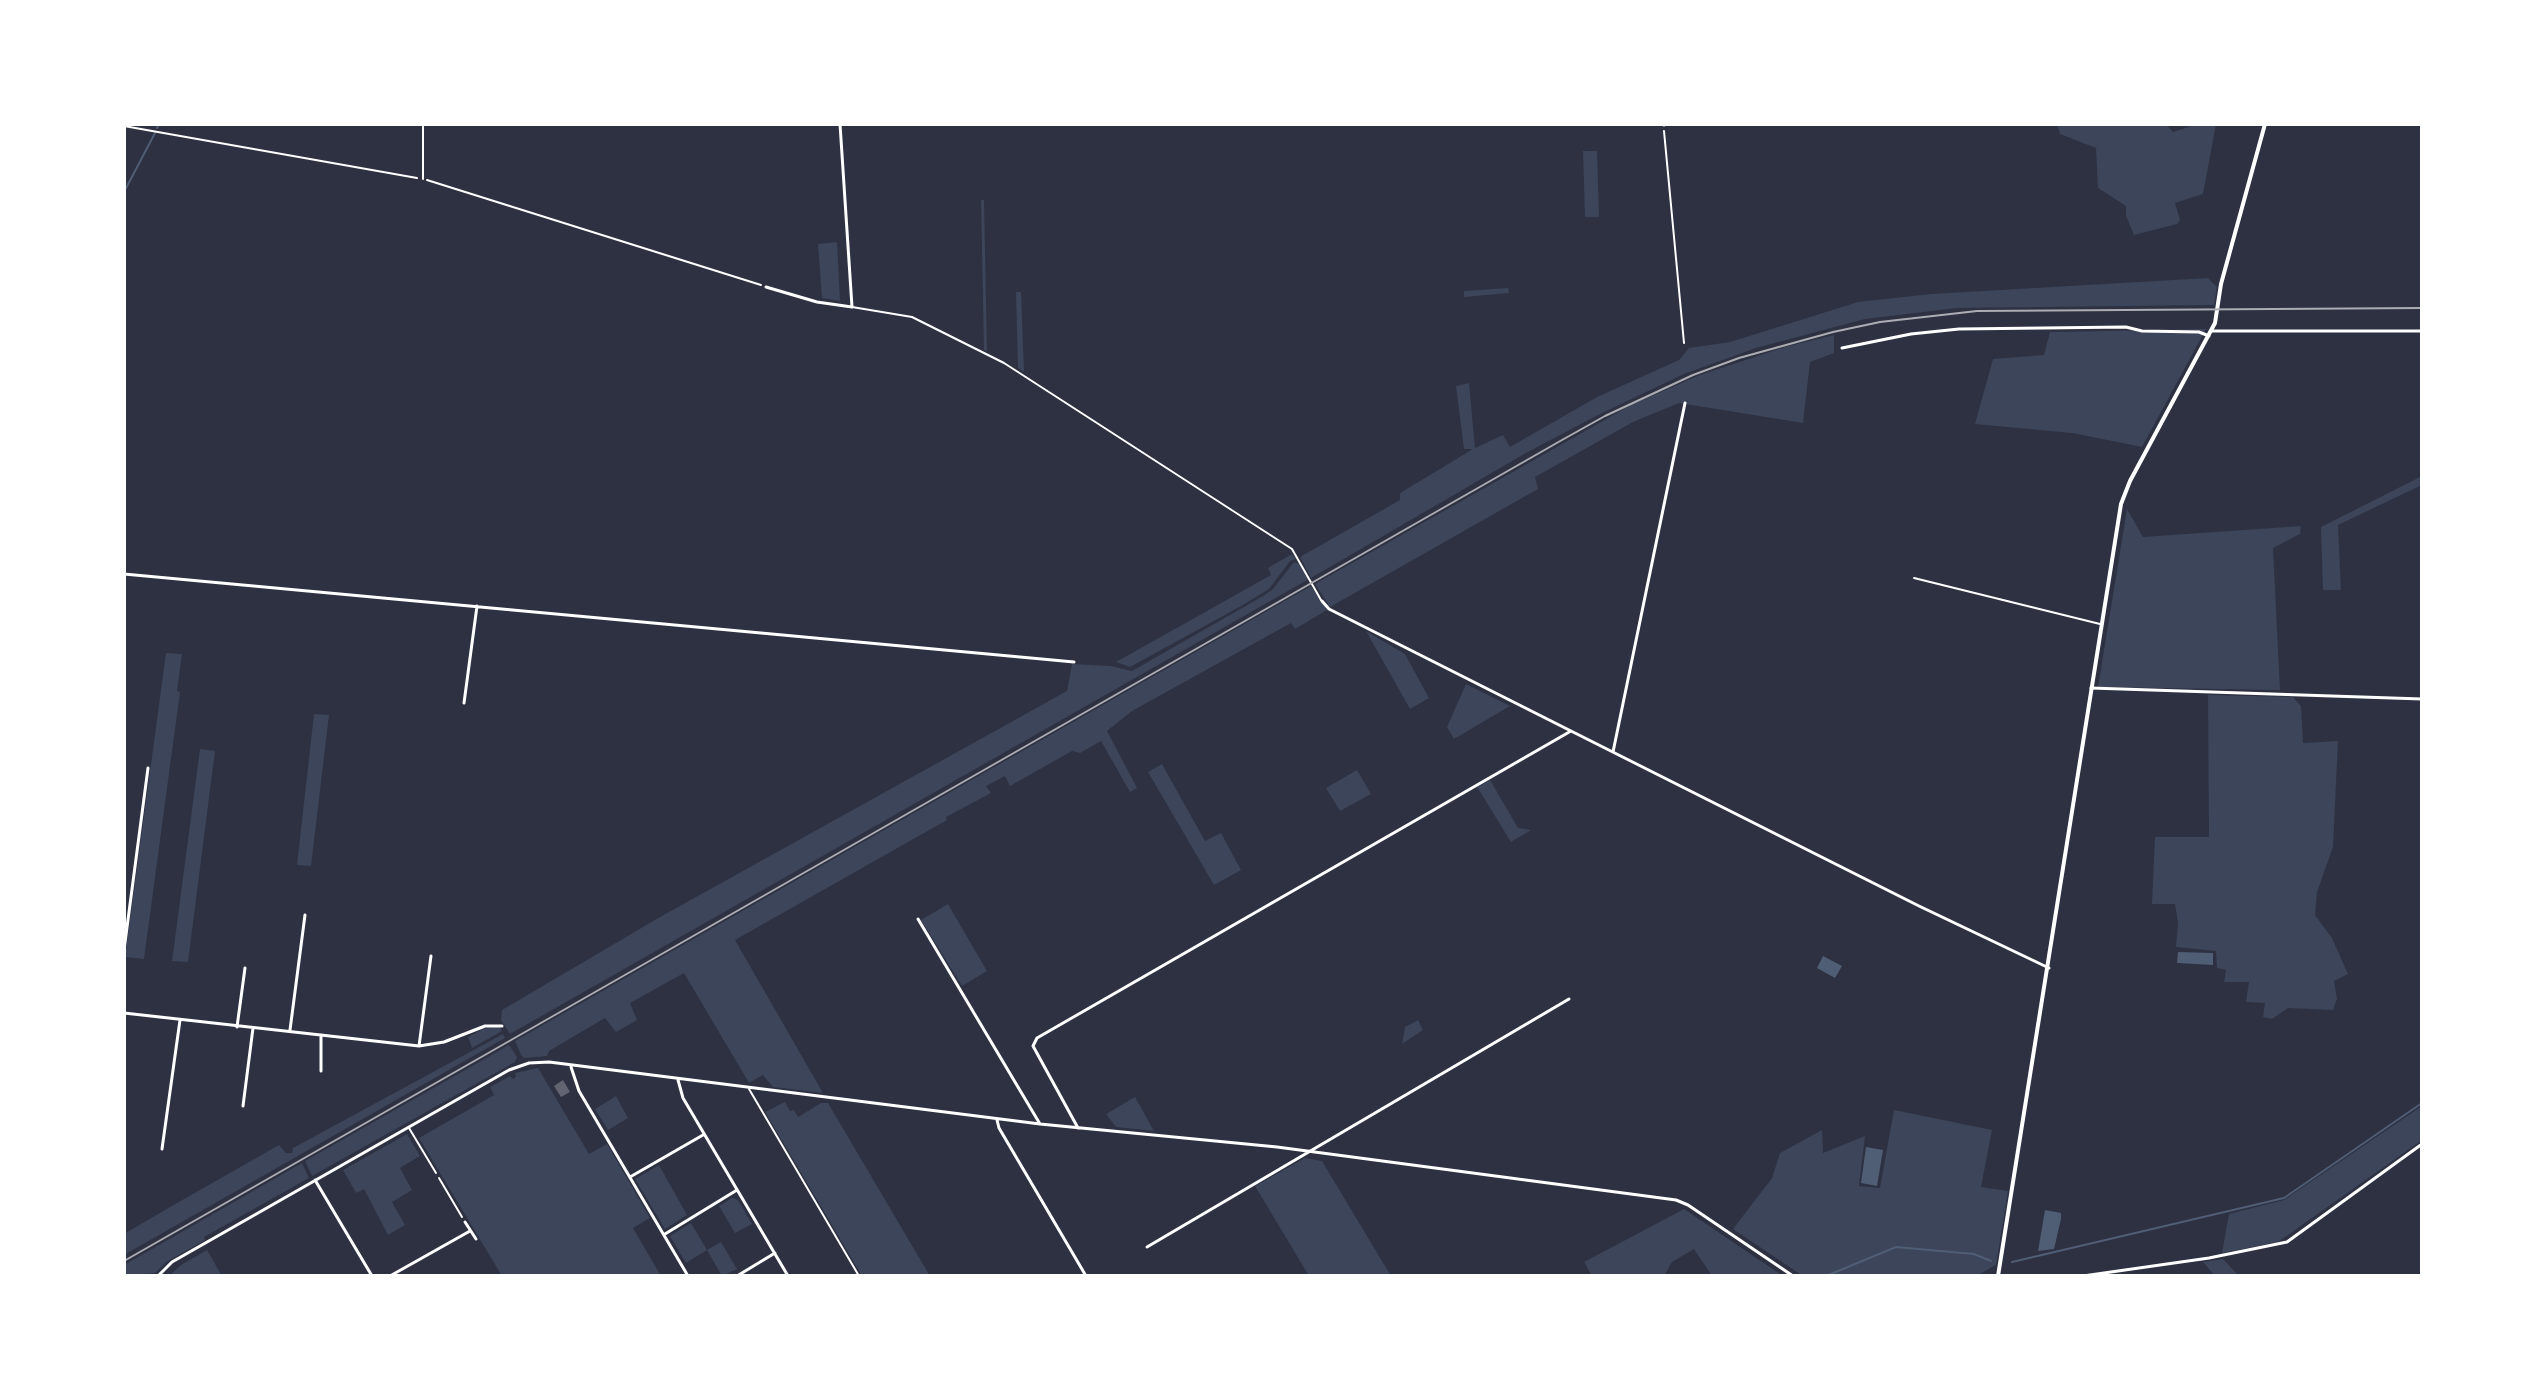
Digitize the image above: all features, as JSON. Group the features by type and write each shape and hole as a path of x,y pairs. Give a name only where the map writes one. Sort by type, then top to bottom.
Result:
{"street":[{"path":"766,287 817,302 852,307 840,124"},
{"path":"1998,1276 2118,521 2125,492 2211,334 2217,317 2221,284 2265,124"},
{"path":"1842,348 1911,334 1959,329 2126,327 2142,331 2211,334 2422,331"},
{"path":"1613,752 1685,403"},
{"path":"124,574 1074,662"},
{"path":"1322,601 1329,609 1919,906 2049,968"},
{"path":"464,703 477,606"},
{"path":"2091,688 2422,699"},
{"path":"1079,1129 1033,1046 1037,1038 1571,731"},
{"path":"124,950 148,768"},
{"path":"290,1031 305,915"},
{"path":"918,919 1040,1124"},
{"path":"419,1046 431,956"},
{"path":"237,1027 245,968"},
{"path":"1147,1247 1569,999"},
{"path":"124,1013 419,1046 450,1041 485,1026 502,1026"},
{"path":"162,1149 180,1020"},
{"path":"243,1106 253,1028"},
{"path":"321,1035 321,1071"},
{"path":"158,1276 172,1262 408,1127 522,1065 549,1062 1079,1129 1167,1135 1309,1152 1676,1200 1793,1276"},
{"path":"571,1066 579,1091 688,1276"},
{"path":"678,1080 680,1092 788,1276"},
{"path":"997,1119 999,1128 1086,1276"},
{"path":"630,1177 704,1134"},
{"path":"2083,1276 2209,1258 2287,1242 2422,1144"},
{"path":"315,1180 372,1276"},
{"path":"664,1234 737,1190"},
{"path":"465,1222 476,1239"},
{"path":"390,1276 470,1231"},
{"path":"737,1276 775,1253"}],"lane":[{"path":"423,124 423,179"},
{"path":"852,307 912,317 1004,363 1292,549 1322,601"},
{"path":"1914,578 2102,624"},
{"path":"748,1088 859,1276"},
{"path":"408,1127 436,1173"}],"path":[{"path":"1664,125 1684,343"},
{"path":"124,126 423,179 766,287"},
{"path":"436,1173 465,1222"}],"shaded area":[{"path":"2057,124 2166,124 2173,132 2198,124 2216,124 2203,194 2175,203 2180,220 2177,224 2134,235 2126,216 2126,206 2098,188 2096,148 2060,134"},
{"path":"1583,151 1597,151 1599,217 1585,217"},
{"path":"981,200 984,200 987,351 984,350"},
{"path":"837,242 840,301 822,298 818,244"},
{"path":"2208,278 2217,287 2214,305 1957,308 1865,319 1756,348 1684,374 1598,415 1526,453 1311,578 1300,557 1400,500 1400,493 1473,449 1464,449 1456,386 1469,383 1475,448 1503,435 1510,447 1597,397 1679,360 1689,348 1730,342 1858,302 1931,294"},
{"path":"1508,288 1509,293 1464,297 1464,291"},
{"path":"1016,292 1021,292 1024,372 1018,368"},
{"path":"2206,329 2142,447 2072,433 1975,424 1993,359 2044,355 2050,332"},
{"path":"1834,335 1834,353 1810,362 1803,423 1679,403 1633,422 1535,477 1538,489 1330,607 1315,584 1631,405 1700,375 1785,347"},
{"path":"2422,476 2422,485 2338,525 2341,590 2323,590 2321,527"},
{"path":"2127,509 2143,537 2301,526 2300,534 2273,548 2280,690 2098,687"},
{"path":"1292,554 1296,559 1290,561 1269,589 1243,605 1130,667 1116,662 1271,575 1268,568"},
{"path":"1294,562 1300,564 1309,579 510,1034 501,1020 502,1010 660,917 1067,691 1072,664 1111,666 1132,671 1263,596 1273,589"},
{"path":"1311,586 1327,610 1295,629 1291,623 1132,711 1107,731 1137,788 1130,792 1101,741 1080,753 1072,751 1010,786 1005,776 986,786 991,793 946,817 947,820 735,940 823,1093 773,1087 763,1075 749,1083 684,973 630,1003 637,1020 616,1032 605,1018 549,1051 547,1056 524,1058 521,1055 515,1041"},
{"path":"1366,631 1405,654 1429,698 1410,709"},
{"path":"166,653 182,654 177,691 180,692 144,959 125,957"},
{"path":"1466,684 1510,706 1454,739 1447,727"},
{"path":"2208,695 2293,697 2301,706 2303,743 2338,741 2333,847 2317,892 2315,915 2332,938 2348,974 2334,981 2337,999 2333,1010 2288,1008 2272,1019 2263,1017 2265,1003 2246,1002 2249,982 2224,982 2226,970 2217,968 2216,951 2176,947 2178,923 2175,904 2152,904 2155,837 2209,837"},
{"path":"314,714 329,715 311,866 297,865"},
{"path":"200,749 215,751 188,962 172,961"},
{"path":"1162,764 1205,841 1221,833 1241,870 1214,885 1148,772"},
{"path":"1357,770 1371,794 1340,811 1326,788"},
{"path":"1490,780 1518,828 1531,830 1511,842 1477,787"},
{"path":"948,904 987,971 962,986 921,920"},
{"path":"2178,952 2213,953 2213,965 2177,963"},
{"path":"1823,956 1842,966 1835,978 1817,968"},
{"path":"1418,1020 1423,1030 1402,1044 1405,1027"},
{"path":"499,1026 502,1031 472,1048 468,1037 483,1029"},
{"path":"503,1034 505,1038 124,1255 124,1234 170,1207 279,1145 286,1153 292,1153 293,1148"},
{"path":"509,1045 517,1057 515,1062 312,1176 305,1161"},
{"path":"538,1068 589,1154 607,1144 650,1218 633,1228 661,1276 502,1276 419,1138 494,1095 490,1087 510,1076 513,1079 515,1073"},
{"path":"616,1096 628,1118 608,1130 595,1109"},
{"path":"1135,1097 1154,1131 1116,1127 1106,1114"},
{"path":"785,1102 798,1117 821,1103 828,1103 930,1276 862,1276 765,1112"},
{"path":"2422,1106 2422,1140 2278,1242 2222,1253 2229,1214 2284,1200"},
{"path":"1894,1110 1992,1130 1981,1187 2008,1191 1996,1265 1976,1276 1803,1276 1733,1229 1772,1178 1780,1153 1822,1130 1823,1153 1865,1136 1859,1186 1880,1188"},
{"path":"407,1134 420,1156 400,1168 412,1190 392,1202 405,1225 388,1235 364,1189 356,1193 343,1170"},
{"path":"1866,1147 1883,1150 1877,1186 1861,1183"},
{"path":"1305,1158 1322,1161 1391,1276 1309,1276 1255,1186"},
{"path":"302,1163 309,1178 204,1237 205,1240 166,1262 155,1273 124,1276 124,1265"},
{"path":"659,1165 687,1215 665,1229 635,1179"},
{"path":"732,1198 738,1200 752,1224 735,1233 719,1206"},
{"path":"1684,1209 1783,1276 1712,1276 1694,1249 1672,1262 1664,1276 1592,1276 1584,1262"},
{"path":"2045,1210 2061,1213 2061,1219 2054,1249 2038,1251"},
{"path":"691,1223 707,1250 686,1263 670,1236"},
{"path":"721,1242 737,1269 722,1276 707,1250"},
{"path":"207,1250 222,1276 169,1276 181,1265"},
{"path":"2223,1259 2239,1276 2215,1276 2203,1262"}],"building":[{"path":"563,1080 570,1092 561,1097 554,1086"}],"waterway":[{"path":"157,128 159,124"},
{"path":"124,192 155,133"},
{"path":"2012,1262 2284,1198 2422,1103"},
{"path":"1826,1276 1896,1247 1974,1254 1991,1261"}],"railway":[{"path":"124,1261 1562,440 1693,375 1739,358 1833,332 1880,322 1977,311 2422,308"}]}
